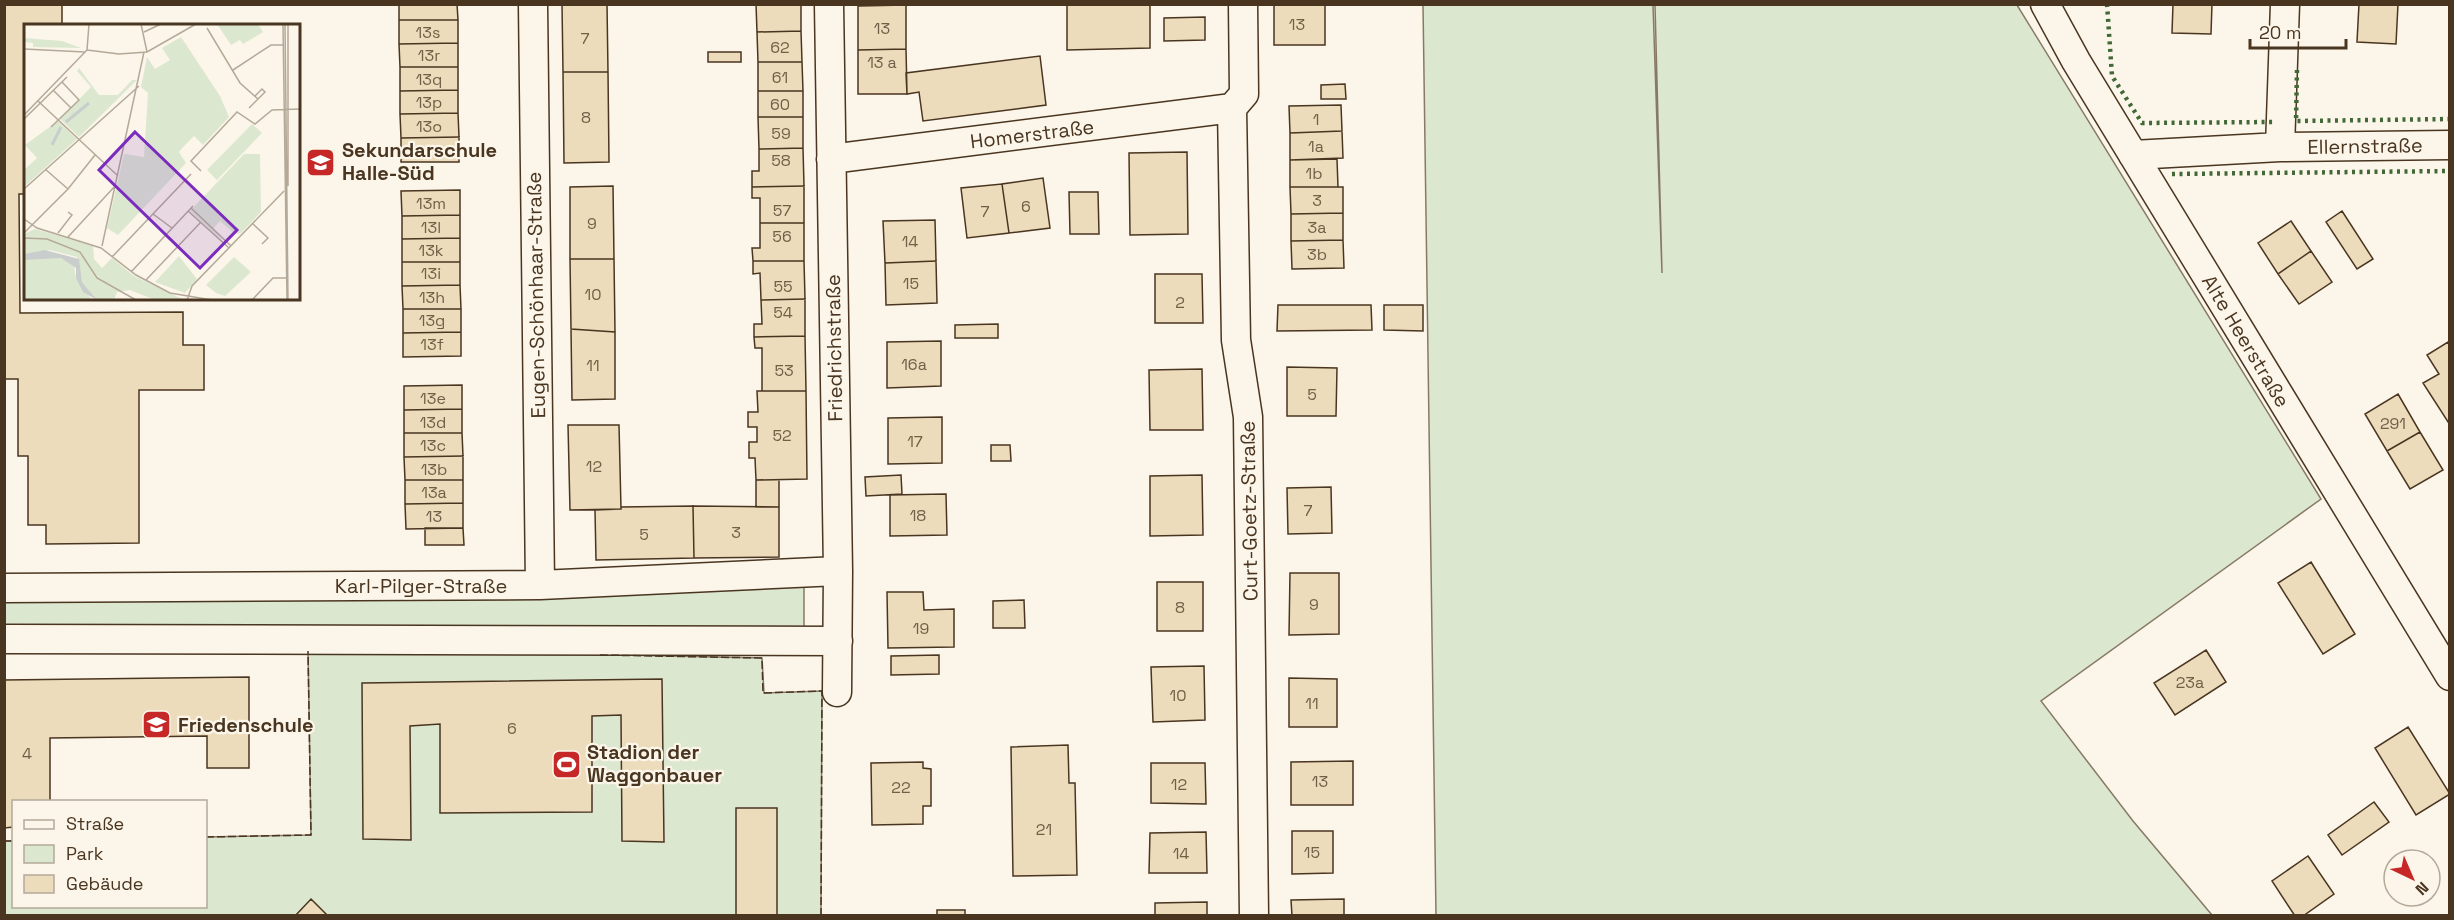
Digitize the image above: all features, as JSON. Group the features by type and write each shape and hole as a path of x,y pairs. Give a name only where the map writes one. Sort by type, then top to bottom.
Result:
{"street":[{"name":"Eugen-Schönhaar-Straße","path":"533,4 540,585"},
{"name":"Friedrichstraße","path":"829,4 838,571 837,692"},
{"path":"1232,108 1244,94 1243,4"},
{"name":"Ellernstraße","path":"2280,147 2285,4"},
{"name":"Alte Heerstraße","path":"2050,9 2133,155 2450,676"},
{"name":"Homerstraße","path":"831,159 1232,108"},
{"name":"Curt-Goetz-Straße","path":"1232,108 1236,340 1248,417 1254,915"},
{"name":"Ellernstraße","path":"2133,155 2280,147 2450,145"},
{"name":"Karl-Pilger-Straße","path":"4,588 540,585 838,571"},
{"path":"4,639 838,641"}],"green space":[{"path":"1423,5 1653,5 1662,273 1655,5 2017,5 2321,499 2041,701 2133,821 2212,915 1436,915"},
{"path":"804,580 804,640 5,632 5,595"},
{"name":"Stadion der Waggonbauer","path":"308,648 762,658 764,693 822,691 821,915 5,915 4,841 12,841 12,908 207,908 207,837 311,835"}],"building":[{"path":"4,4 62,4 62,24 24,24 24,194 19,194 20,313 183,312 183,345 204,345 204,390 139,390 139,543 46,544 46,525 28,525 28,456 18,456 18,379 4,379"},
{"path":"399,4 457,4 458,20 399,20"},
{"path":"562,4 607,4 608,72 563,72"},
{"path":"756,4 801,4 801,31 757,32"},
{"path":"1067,4 1150,4 1150,48 1067,50"},
{"path":"1274,4 1325,4 1325,45 1274,45"},
{"path":"2173,4 2212,4 2211,34 2172,33"},
{"path":"2359,4 2398,4 2396,44 2357,42"},
{"path":"906,5 906,49 858,50 858,6"},
{"path":"1205,17 1205,40 1164,41 1164,18"},
{"path":"399,20 458,20 458,43 399,44"},
{"path":"801,31 802,62 758,62 757,32"},
{"path":"458,43 458,67 400,67 399,44"},
{"path":"906,49 907,94 858,94 858,50"},
{"path":"708,52 741,52 741,62 708,62"},
{"path":"1040,56 1046,105 923,121 919,92 907,94 906,73"},
{"path":"758,62 802,62 803,91 758,91"},
{"path":"400,67 458,67 458,90 400,91"},
{"path":"563,72 608,72 609,162 564,163"},
{"path":"1345,84 1346,99 1321,99 1321,85"},
{"path":"458,90 458,113 400,114 400,91"},
{"path":"758,91 803,91 803,117 758,117"},
{"path":"1341,105 1342,131 1290,133 1289,106"},
{"path":"458,113 459,137 401,138 400,114"},
{"path":"758,117 803,117 803,148 759,149"},
{"path":"1342,131 1343,158 1290,160 1290,133"},
{"path":"459,137 459,162 401,162 401,138"},
{"path":"803,148 804,186 752,187 752,171 759,171 759,149"},
{"path":"1187,152 1188,234 1130,235 1129,153"},
{"path":"1337,159 1338,187 1290,187 1290,160"},
{"path":"1043,178 1050,228 1009,233 1002,184"},
{"path":"1002,184 1009,233 967,238 961,188"},
{"path":"613,186 614,259 570,259 570,187"},
{"path":"804,186 804,223 760,223 760,198 752,198 752,187"},
{"path":"1290,187 1343,187 1343,213 1291,214"},
{"path":"460,190 460,215 402,216 401,191"},
{"path":"1069,192 1098,192 1099,234 1070,234"},
{"path":"2342,211 2373,259 2357,269 2326,222"},
{"path":"1343,213 1343,240 1291,241 1291,214"},
{"path":"460,215 460,238 402,239 402,216"},
{"path":"935,220 936,261 885,263 883,221"},
{"path":"2291,221 2311,251 2278,274 2258,243"},
{"path":"760,223 804,223 804,261 753,261 752,248 760,248"},
{"path":"460,238 460,262 402,262 402,239"},
{"path":"1343,240 1344,268 1292,269 1291,241"},
{"path":"2311,251 2332,282 2299,304 2278,274"},
{"path":"570,259 614,259 615,332 571,329"},
{"path":"753,261 804,261 805,299 761,300 760,273 753,274"},
{"path":"936,261 937,303 886,305 885,263"},
{"path":"402,262 460,262 460,285 402,286"},
{"path":"1155,274 1202,274 1203,323 1155,323"},
{"path":"460,285 461,309 403,309 402,286"},
{"path":"805,299 805,336 754,337 754,324 762,324 761,300"},
{"path":"1278,305 1371,305 1372,330 1277,331"},
{"path":"1384,305 1423,305 1423,331 1384,330"},
{"path":"403,309 461,309 461,332 403,333"},
{"path":"998,324 998,338 955,338 955,325"},
{"path":"571,329 615,332 615,399 572,400"},
{"path":"461,332 461,356 403,357 403,333"},
{"path":"805,336 806,391 762,391 762,348 755,348 754,337"},
{"path":"941,341 941,386 887,388 887,342"},
{"path":"2448,342 2450,345 2450,425 2423,383 2439,374 2427,355"},
{"path":"1287,367 1337,368 1336,416 1287,416"},
{"path":"1202,369 1203,430 1150,430 1149,370"},
{"path":"462,385 462,409 404,410 404,386"},
{"path":"757,391 806,391 807,479 756,480 755,458 749,458 749,442 757,442 757,427 748,427 748,412 758,412"},
{"path":"2398,394 2420,432 2387,451 2365,414"},
{"path":"462,409 462,433 404,433 404,410"},
{"path":"942,417 942,463 888,464 888,418"},
{"path":"568,425 619,425 621,509 570,510"},
{"path":"2420,432 2443,470 2410,489 2387,451"},
{"path":"404,433 462,433 463,456 404,457"},
{"path":"991,445 1010,445 1011,461 991,461"},
{"path":"463,456 463,480 405,480 404,457"},
{"path":"901,475 902,494 866,496 865,477"},
{"path":"1202,475 1203,535 1150,536 1150,476"},
{"path":"405,480 463,480 463,503 405,504"},
{"path":"756,480 779,480 779,507 756,507"},
{"path":"1331,487 1332,533 1288,534 1287,488"},
{"path":"946,494 947,535 890,536 890,495"},
{"path":"463,503 463,528 406,529 405,504"},
{"path":"693,506 779,507 779,557 694,558"},
{"path":"693,506 694,558 596,560 595,510 621,509 621,507"},
{"path":"425,528 463,528 464,545 425,545"},
{"path":"2311,562 2355,634 2323,654 2278,583"},
{"path":"1290,573 1339,573 1339,634 1289,635"},
{"path":"1157,582 1203,582 1203,631 1157,631"},
{"path":"887,592 923,592 924,610 954,609 954,647 888,648"},
{"path":"1024,600 1025,628 993,628 993,601"},
{"path":"2206,650 2226,682 2175,715 2154,683"},
{"path":"939,655 939,674 891,675 891,656"},
{"path":"1204,666 1205,720 1153,722 1151,667"},
{"path":"249,677 249,768 207,768 207,736 50,738 50,800 12,800 12,827 4,828 4,680"},
{"path":"1289,678 1337,679 1337,727 1289,727"},
{"path":"662,679 664,842 622,841 621,715 592,716 592,812 440,813 440,724 410,726 411,840 363,839 362,683"},
{"path":"2408,727 2450,794 2416,815 2375,748"},
{"path":"1068,745 1069,783 1075,783 1077,875 1013,876 1011,747"},
{"path":"1353,761 1353,805 1291,805 1291,762"},
{"path":"923,762 923,768 931,769 931,806 923,806 923,824 872,825 871,763"},
{"path":"1151,763 1205,763 1206,804 1151,803"},
{"path":"2374,802 2389,822 2342,855 2328,835"},
{"path":"736,808 777,808 777,916 736,916"},
{"path":"1292,831 1333,831 1333,873 1292,874"},
{"path":"1206,832 1207,873 1149,873 1150,833"},
{"path":"2308,856 2334,894 2303,916 2295,916 2272,881"},
{"path":"311,899 328,916 295,916"},
{"path":"1344,899 1344,916 1292,916 1291,900"},
{"path":"1207,902 1207,916 1155,916 1155,903"},
{"path":"937,910 965,910 965,916 937,916"}],"hedge":[{"path":"2107,4 2112,76 2142,123 2273,122"},
{"path":"2297,70 2296,121 2450,119"},
{"path":"2172,174 2450,171"}],"fence":[{"path":"207,837 311,835 308,651"},
{"path":"600,655 762,658 763,693 822,691 821,916"},
{"path":"4,841 12,841"}],"place":[{"name":"Sekundarschule Halle-Süd","path":"321,162"},
{"name":"Friedenschule","path":"157,725"},
{"name":"Stadion der Waggonbauer","path":"566,764"}]}
